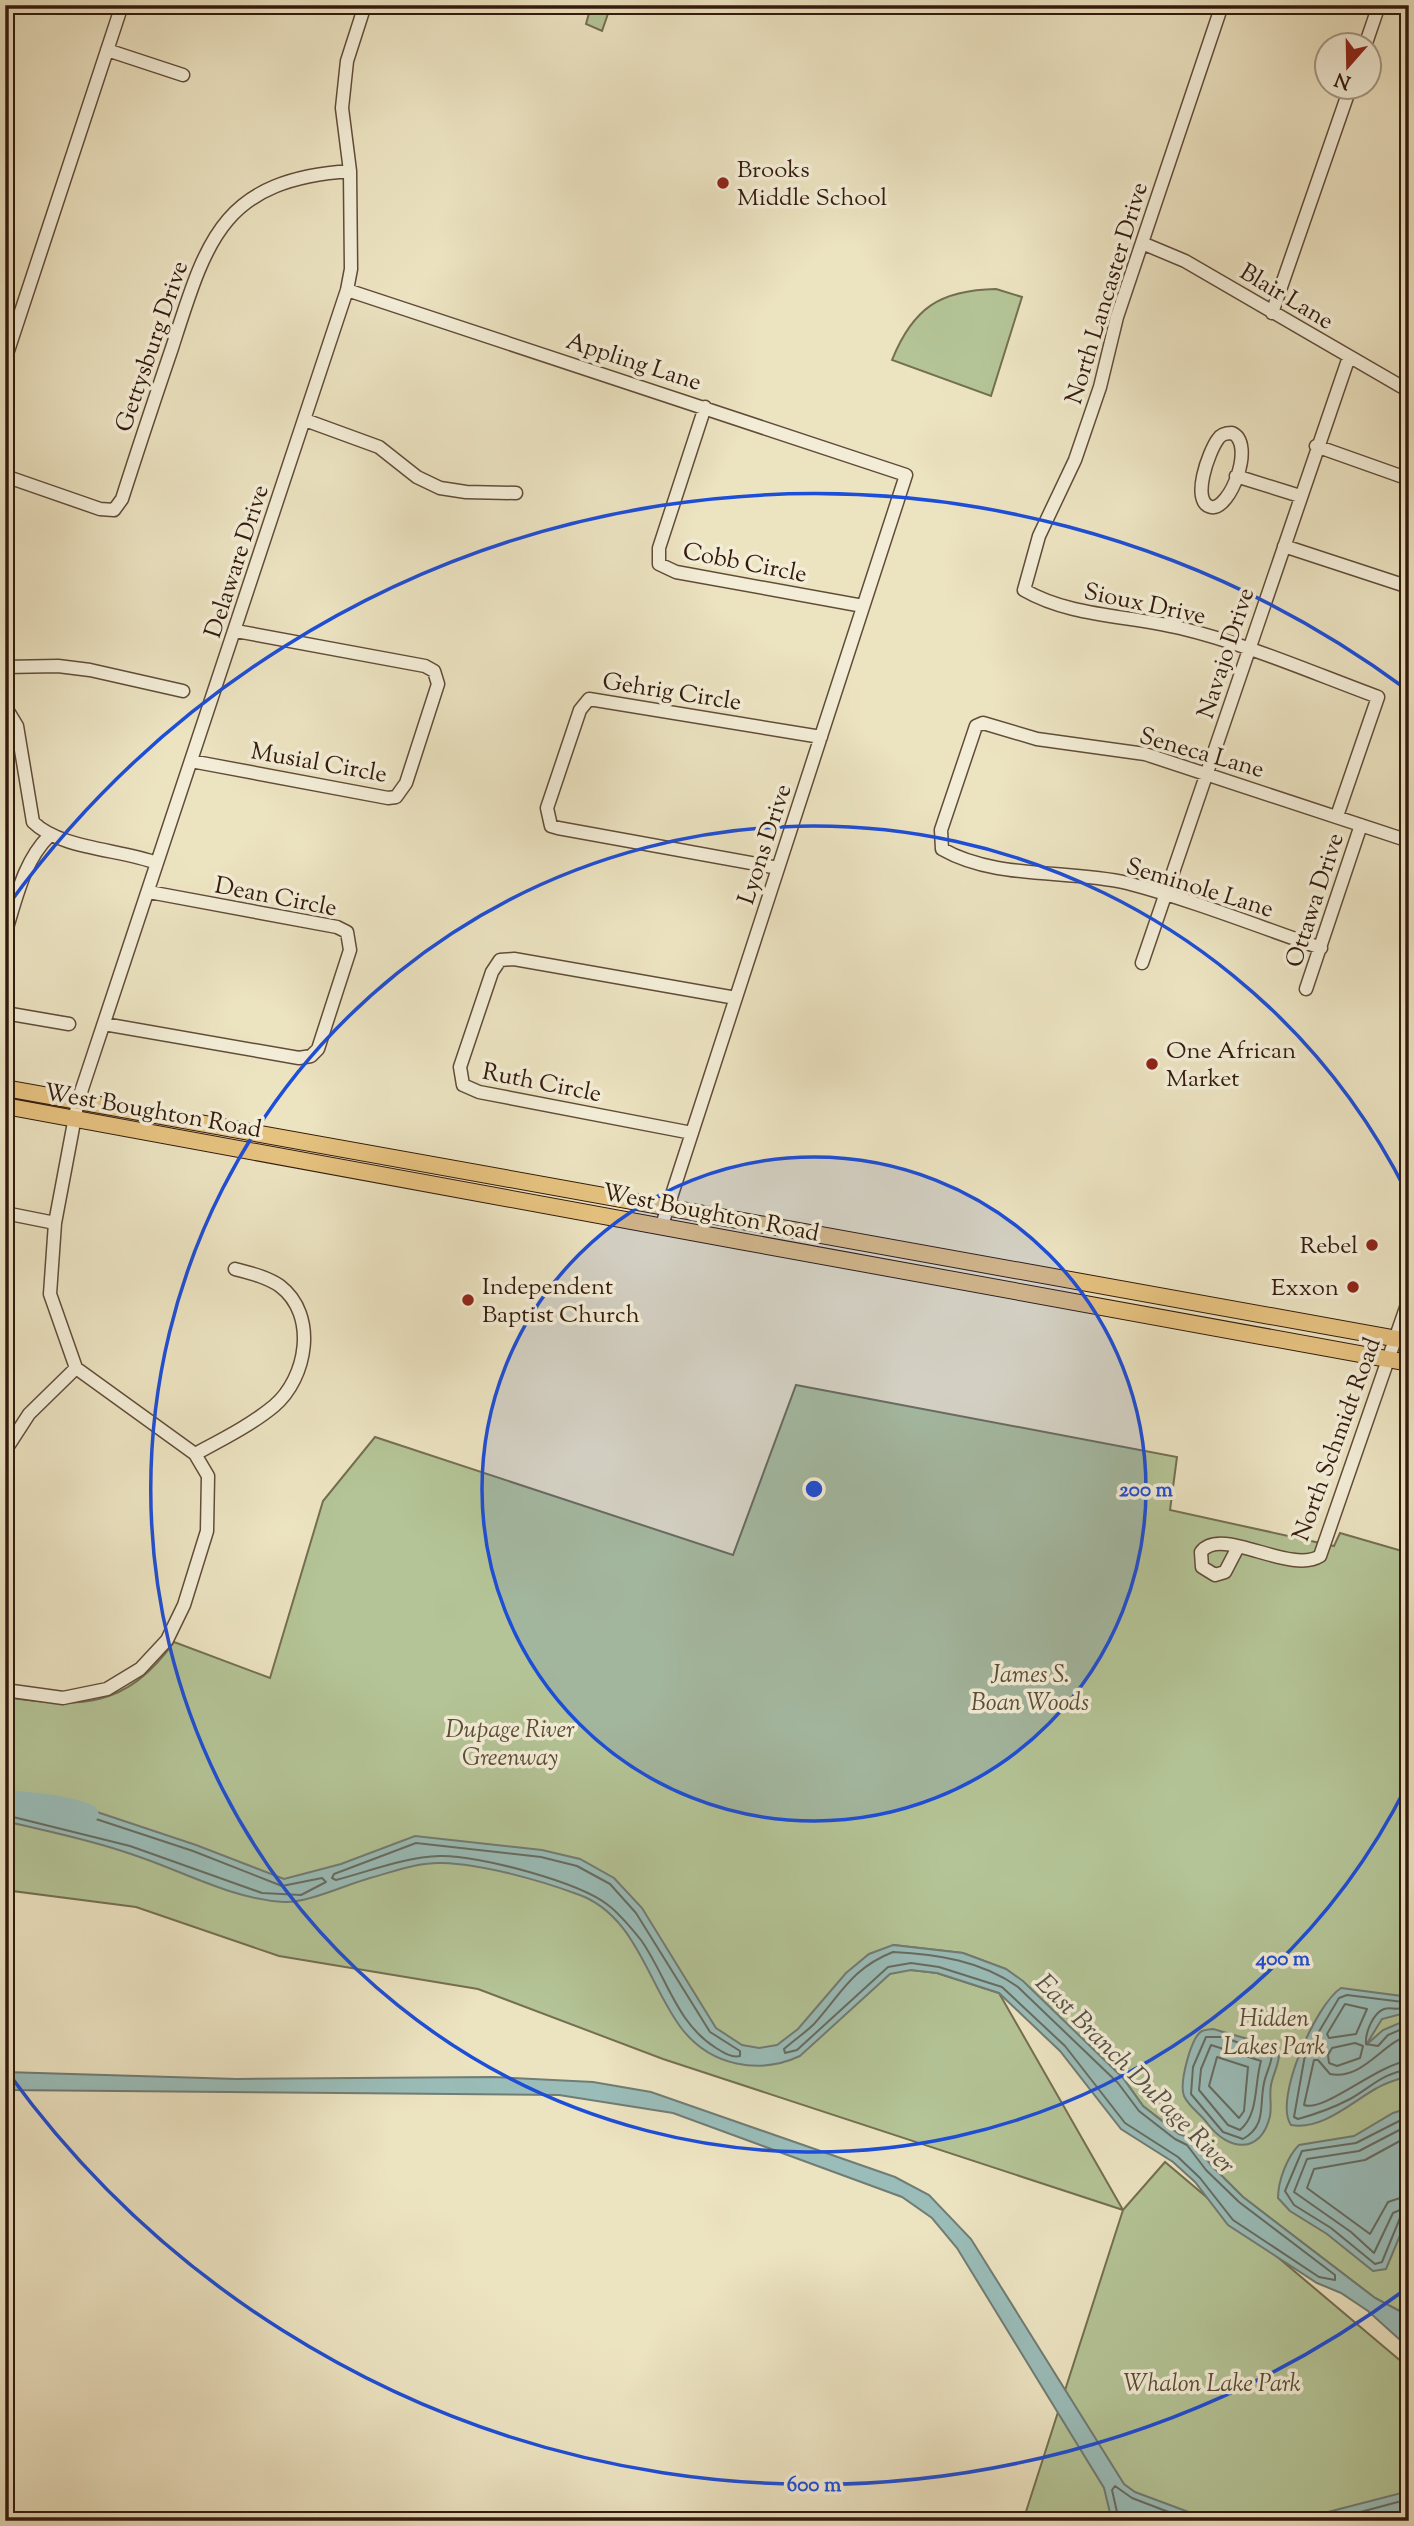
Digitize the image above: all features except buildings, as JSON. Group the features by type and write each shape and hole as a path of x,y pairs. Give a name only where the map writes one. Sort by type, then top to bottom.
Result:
{"main road":[{"name":"West Boughton Road","path":"5,1088 542,1187 664,1217 752,1245 1409,1363"},
{"name":"West Boughton Road","path":"5,1106 535,1202 760,1225 1402,1340"}],"street":[{"path":"5,360 122,5"},
{"name":"Delaware Drive","path":"76,1368 50,1294 55,1223 78,1101 347,290 351,269 350,171 342,108 344,82 365,5"},
{"name":"North Lancaster Drive","path":"1024,590 1038,536 1076,460 1142,243 1222,5"},
{"path":"1370,32 1379,5"},
{"path":"107,50 183,75"},
{"path":"1272,313 1345,102"},
{"name":"Gettysburg Drive","path":"5,476 100,509 114,510 122,499 200,262 217,232 242,206 271,187 311,174 350,171"},
{"name":"Blair Lane","path":"1142,243 1185,261 1406,389"},
{"name":"Appling Lane","path":"347,290 906,475"},
{"name":"Navajo Drive","path":"1142,963 1316,446 1349,357"},
{"path":"1406,389 1409,373"},
{"name":"Cobb Circle","path":"705,407 659,548 659,564 676,572 863,606"},
{"path":"305,420 379,447 417,477 440,488 477,493 516,493"},
{"path":"1227,433 1236,435 1244,446 1236,476 1222,505 1213,507 1201,499 1200,490 1217,440 1227,433"},
{"path":"1316,446 1409,479"},
{"name":"Lyons Drive","path":"664,1217 906,475"},
{"path":"1236,476 1300,496"},
{"path":"1283,546 1406,586"},
{"name":"Sioux Drive","path":"1024,590 1041,600 1080,612 1116,615 1182,628 1248,649 1378,697 1337,816"},
{"name":"Musial Circle","path":"191,761 388,797 396,797 406,783 438,684 434,671 425,666 236,631"},
{"path":"5,667 58,666 90,670 183,691"},
{"name":"Gehrig Circle","path":"778,868 558,828 551,826 547,808 580,710 589,699 821,737"},
{"path":"5,706 17,726 33,822 49,836 118,850 157,863"},
{"name":"Seneca Lane","path":"942,849 941,830 973,732 979,723 1037,739 1145,754 1409,841"},
{"name":"Ottawa Drive","path":"1306,989 1361,825"},
{"path":"5,934 27,867 37,848 49,836"},
{"name":"Seminole Lane","path":"942,849 974,862 1125,883 1321,948"},
{"name":"Dean Circle","path":"104,1024 299,1058 311,1056 318,1049 350,950 347,932 337,927 149,892"},
{"name":"Ruth Circle","path":"692,1133 479,1092 463,1085 460,1067 492,972 500,960 508,958 736,998"},
{"path":"5,1013 69,1024"},
{"path":"535,1202 542,1187"},
{"path":"5,1213 55,1223"},
{"path":"752,1245 760,1225"},
{"path":"195,1454 275,1405 297,1377 303,1361 305,1339 291,1296 279,1285 235,1269"},
{"name":"North Schmidt Road","path":"1238,1547 1303,1562 1320,1556 1388,1359 1402,1340 1409,1299"},
{"path":"5,1451 29,1414 76,1368 195,1454 208,1476 205,1543 184,1605 167,1640 149,1661 118,1683 94,1693 63,1698 5,1690"}],"green space":[{"path":"524,5 611,5 602,31 586,24 591,6 549,14"},
{"path":"996,289 1022,297 991,396 892,360 909,327 931,305 959,293"},
{"path":"796,1385 1177,1457 1170,1510 1334,1546 1340,1533 1409,1553 1409,2316 1375,2298 1243,2197 1211,2165 1191,2138 1179,2134 1143,2106 1123,2078 1006,1969 963,1953 894,1945 911,1970 937,1973 999,1993 1123,2210 663,2059 478,1989 279,1956 136,1907 5,1890 5,1697 56,1702 100,1699 119,1692 138,1680 174,1642 270,1678 323,1501 375,1437 733,1555"},
{"name":"Whalon Lake Park","path":"1165,2162 1409,2368 1409,2521 1023,2521 1123,2210"}],"water":[{"path":"5,1792 49,1805 65,1804 97,1812 196,1845 284,1879 341,1864 415,1836 542,1850 580,1859 614,1878 642,1908 716,2028 742,2045 759,2048 777,2045 798,2029 846,1973 869,1954 893,1945 963,1953 1006,1969 1023,1981 1123,2078 1143,2106 1179,2134 1191,2138 1211,2165 1243,2197 1375,2298 1409,2316 1409,2348 1368,2311 1341,2293 1317,2283 1228,2225 1195,2182 1173,2162 1121,2129 1060,2051 999,1993 937,1973 911,1970 890,1974 800,2056 768,2065 736,2064 707,2052 694,2042 670,2011 639,1952 614,1917 577,1894 492,1870 433,1863 397,1870 304,1900 264,1900 224,1889 113,1848 5,1821"},
{"path":"1341,1988 1409,1997 1409,2012 1382,2019 1366,2045 1383,2030 1409,2019 1409,2076 1381,2086 1337,2114 1314,2124 1291,2125 1287,2113 1288,2095 1300,2053 1320,2013"},
{"path":"1213,2029 1276,2047 1279,2054 1271,2085 1270,2116 1266,2129 1252,2143 1234,2144 1225,2140 1184,2096 1185,2071 1190,2051 1202,2031"},
{"path":"5,2072 237,2079 493,2077 593,2082 651,2092 895,2177 929,2195 971,2239 1124,2484 1135,2492 1210,2520 1297,2520 1409,2491 1409,2521 1112,2521 1104,2488 957,2248 932,2218 902,2197 673,2113 559,2095 5,2090"},
{"path":"1409,2108 1409,2214 1386,2269 1373,2271 1327,2234 1290,2211 1278,2198 1280,2184 1287,2163 1299,2145 1354,2136 1393,2113"}],"waterway":[{"name":"East Branch DuPage River","path":"5,1799 58,1805 89,1814"}],"place":[{"name":"Brooks Middle School","path":"723,183"},
{"name":"One African Market","path":"1152,1064"},
{"name":"Rebel","path":"1372,1245"},
{"name":"Exxon","path":"1353,1287"},
{"name":"Independent Baptist Church","path":"468,1300"}],"park label":[{"name":"James S. Boan Woods","path":"1030,1688"},
{"name":"Dupage River Greenway","path":"510,1743"},
{"name":"Hidden Lakes Park","path":"1274,2032"}]}
